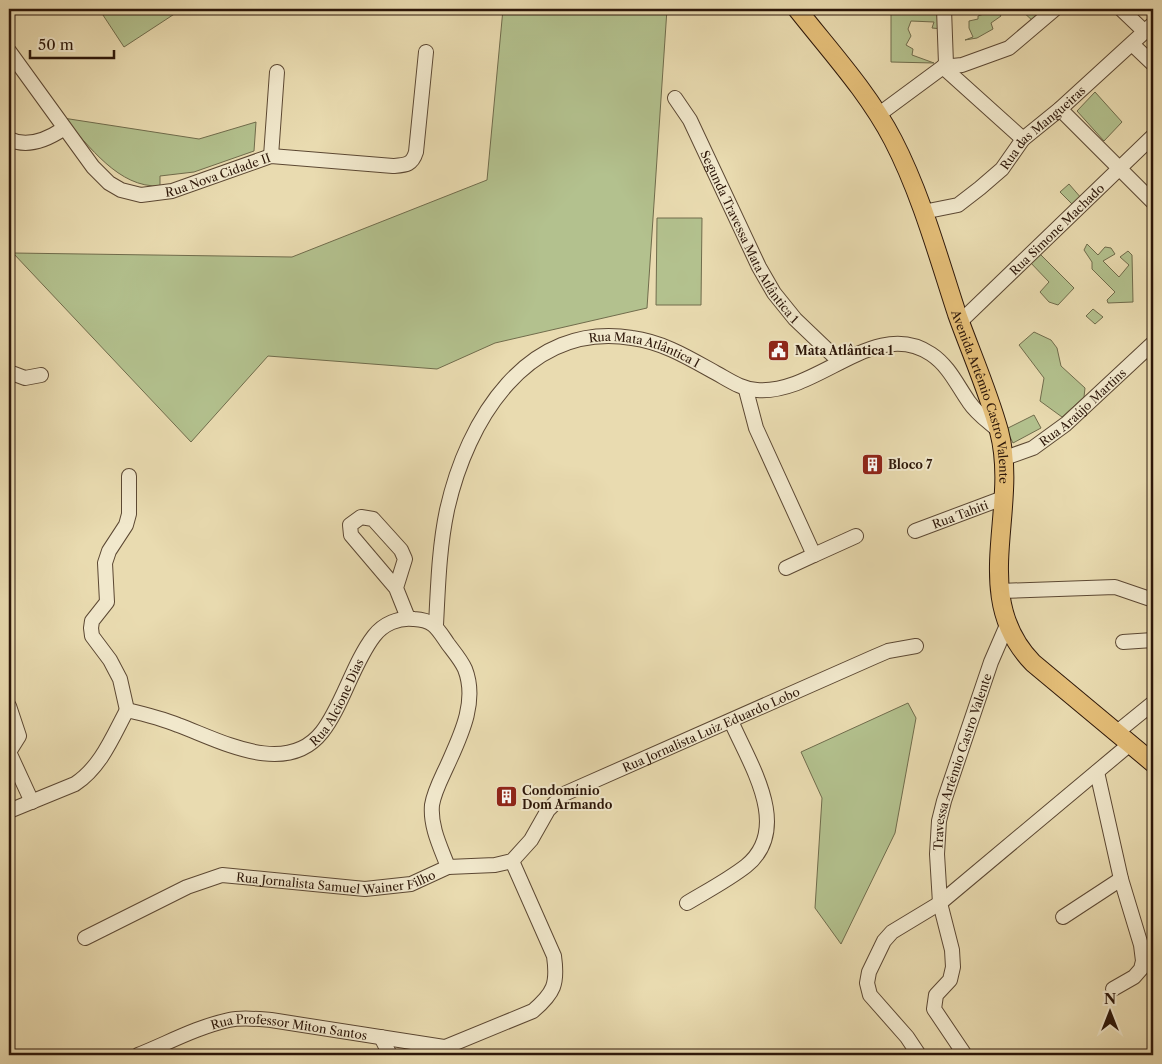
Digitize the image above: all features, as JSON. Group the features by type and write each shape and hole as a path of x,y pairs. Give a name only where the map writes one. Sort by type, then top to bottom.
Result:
{"main road":[{"name":"Avenida Artêmio Castro Valente","path":"797,9 878,115 893,140 923,212 960,322 979,368 999,431 1005,458 1000,543 1000,591 1007,626 1033,663 1153,763"}],"street":[{"path":"878,115 946,64 944,9"},
{"path":"943,66 962,65 1009,48 1054,9"},
{"path":"1121,9 1149,28"},
{"name":"Rua das Mangueiras","path":"923,212 958,204 1002,169 1023,139 1060,109 1149,28"},
{"path":"1132,44 1153,64"},
{"name":"Rua Nova Cidade II","path":"9,51 92,167 109,183 121,190 141,195 172,191 271,156 393,166 409,164 413,161 416,152 426,52"},
{"path":"943,66 1023,139"},
{"path":"271,156 277,72"},
{"name":"Segunda Travessa Mata Atlântica 1","path":"675,98 690,120 758,267 774,293 795,319 840,362"},
{"path":"1060,109 1153,202"},
{"path":"9,139 22,142 41,140 64,129"},
{"name":"Rua Simone Machado","path":"960,322 1153,136"},
{"name":"Rua Mata Atlântica I","path":"436,625 442,538 456,480 484,416 504,388 522,369 542,354 564,342 608,335 632,337 651,341 673,350 746,390"},
{"name":"Rua Araújo Martins","path":"1005,458 1033,448 1066,424 1153,343"},
{"path":"814,555 756,428 746,390 785,388 810,379 868,349 896,344 920,348 940,361 955,379 970,403 999,431"},
{"path":"9,372 25,378 42,375"},
{"path":"9,811 75,784 90,773 102,756 127,710 120,679 110,660 92,636 91,628 92,621 107,602 105,563 109,551 126,525 129,514 129,476"},
{"name":"Rua Tahiti","path":"915,531 1003,498"},
{"path":"396,588 405,559 401,550 373,519 361,516 350,525 351,535 396,588 408,618 421,619 436,625 465,668 469,684 469,703 461,736 439,784 432,805 434,828 448,867 495,865 512,861 554,956 556,972 554,988 546,1000 532,1011 426,1055"},
{"path":"786,568 856,536"},
{"path":"1000,591 1115,587 1153,600"},
{"name":"Rua Alcione Dias","path":"127,710 162,719 260,753 277,754 294,751 308,745 322,732 374,635 390,622 408,618"},
{"name":"Travessa Artêmio Castro Valente","path":"965,1055 934,1009 936,995 950,980 953,967 952,950 940,903 937,838 944,801 991,662 1007,626"},
{"path":"1123,642 1153,640"},
{"name":"Rua Jornalista Luiz Eduardo Lobo","path":"512,861 531,840 548,810 564,794 888,651 916,646"},
{"path":"1116,733 1153,703"},
{"path":"9,706 18,736 9,752 32,802"},
{"path":"687,903 746,866 758,854 765,840 768,827 765,801 732,721"},
{"path":"919,1055 907,1037 870,995 867,983 869,972 884,941 892,932 940,903 1130,744"},
{"path":"1097,772 1121,879 1141,945 1143,960 1141,969 1134,976 1113,989"},
{"name":"Rua Jornalista Samuel Wainer Filho","path":"85,938 188,887 222,875 365,889 411,884 431,877 448,867"},
{"path":"1063,917 1121,879"},
{"name":"Rua Professor Miton Santos","path":"138,1055 195,1031 230,1020 271,1020 444,1047"},
{"path":"381,1037 390,1055"}],"green space":[{"path":"99,9 182,9 124,47"},
{"path":"503,9 667,9 647,308 495,343 437,369 268,356 191,442 13,253 292,257 487,180"},
{"path":"891,9 944,9 943,29 932,28 934,22 911,21 908,29 911,36 906,45 913,49 912,55 934,63 891,62"},
{"path":"982,9 997,9 1001,16 991,23 993,29 977,38 965,40 973,37 969,28 969,21 978,19 978,16 984,14"},
{"path":"1020,9 1048,9 1035,23"},
{"path":"1095,92 1122,122 1104,141 1077,111"},
{"path":"63,118 199,139 256,122 254,151 194,172 160,176 160,186 145,185 118,173 94,152"},
{"path":"1069,184 1082,199 1073,210 1070,206 1072,204 1060,192"},
{"path":"657,218 702,218 701,305 656,305"},
{"path":"1087,244 1098,255 1105,247 1111,248 1115,254 1103,261 1119,277 1129,265 1120,257 1128,251 1132,255 1133,302 1108,303 1107,300 1115,292 1092,269 1092,262 1084,250"},
{"path":"9,248 13,253 9,257"},
{"path":"1039,253 1074,288 1058,305 1049,302 1040,292 1049,282 1029,261"},
{"path":"1093,309 1103,317 1095,324 1086,316"},
{"path":"1034,332 1051,340 1057,348 1061,366 1085,388 1084,397 1062,417 1040,401 1044,378 1019,345"},
{"path":"1034,415 1041,428 1013,443 1006,429"},
{"path":"908,703 916,718 895,833 841,944 815,908 822,798 801,752"}],"waterway":[{"path":"513,1052 516,1055"}],"place":[{"name":"Mata Atlântica 1","path":"779,350"},
{"name":"Bloco 7","path":"872,464"},
{"name":"Condomínio Dom Armando","path":"506,797"}]}
